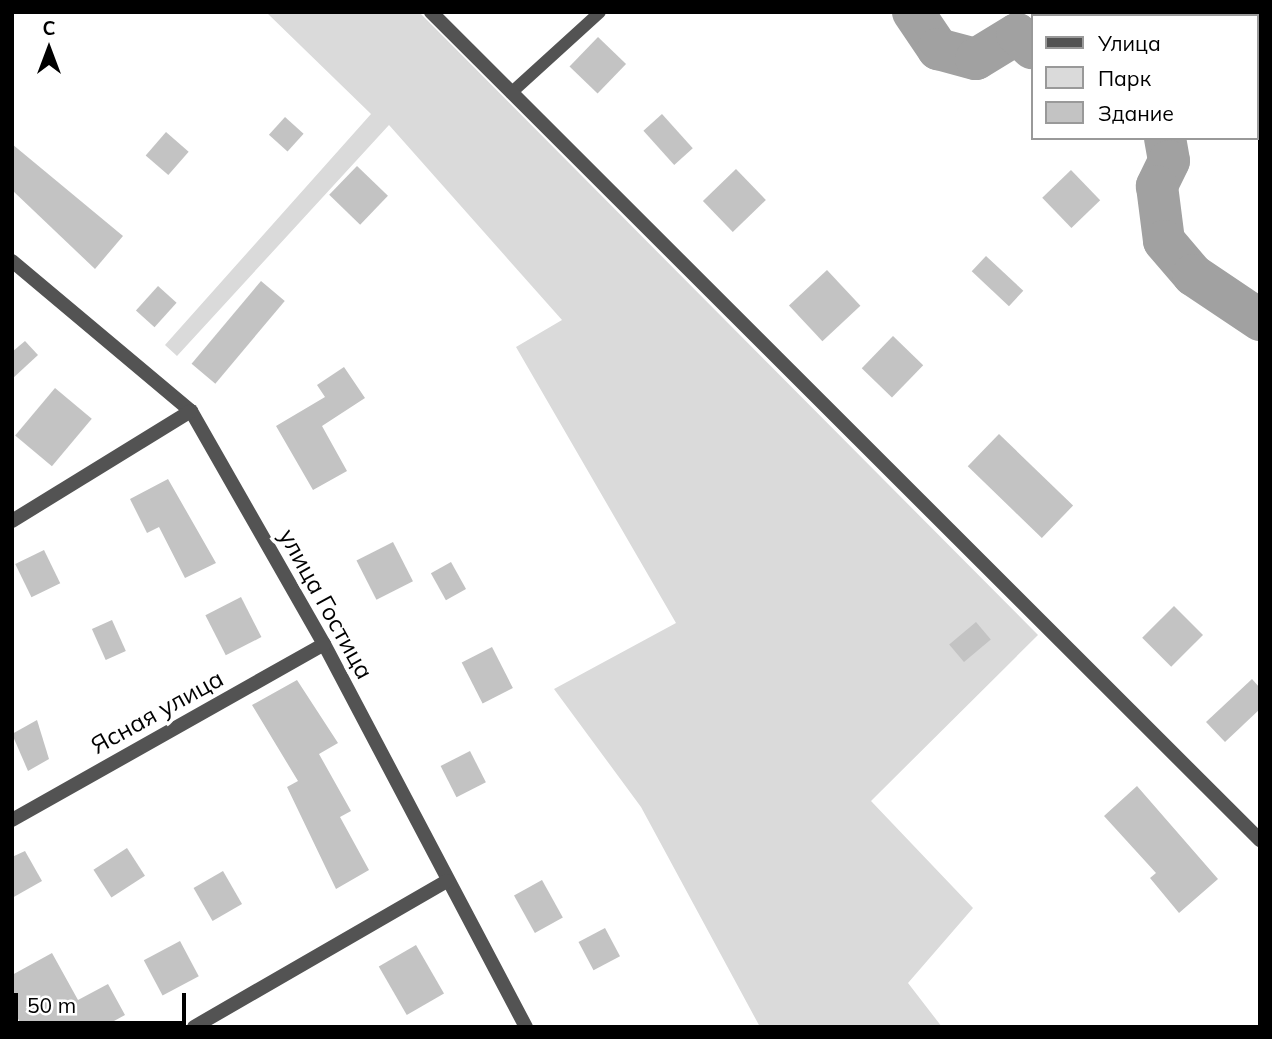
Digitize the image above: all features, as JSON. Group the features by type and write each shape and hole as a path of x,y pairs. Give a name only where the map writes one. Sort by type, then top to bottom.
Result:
{"street":[{"path":"431,12 1260,841"},
{"name":"улица Гостица","path":"12,261 191,411 324,645 526,1027"},
{"path":"12,521 191,411"},
{"name":"Ясная улица","path":"12,820 324,645"},
{"path":"194,1027 447,881"}],"lane":[{"path":"510,93 600,12"}],"green space":[{"path":"266,12 419,12 1038,635 871,801 973,908 908,983 942,1027 760,1027 641,807 554,689 676,623 516,347 562,320 389,125 177,356 165,345 371,114"}],"building":[{"path":"598,37 626,64 598,94 570,66"},
{"path":"662,114 693,148 674,165 643,131"},
{"path":"285,117 304,134 288,152 269,135"},
{"path":"166,132 189,152 168,175 146,155"},
{"path":"12,144 123,236 95,269 12,190"},
{"path":"357,166 388,196 360,225 329,195"},
{"path":"736,169 766,200 733,232 703,201"},
{"path":"1071,170 1100,200 1071,228 1042,198"},
{"path":"986,256 1023,291 1009,306 972,271"},
{"path":"827,270 860,306 822,341 789,305"},
{"path":"261,281 285,301 215,384 192,364"},
{"path":"158,286 177,303 154,327 136,311"},
{"path":"893,336 923,365 892,398 862,368"},
{"path":"25,341 38,355 12,379 12,352"},
{"path":"344,367 365,398 322,426 347,471 313,490 276,426 325,397 317,385"},
{"path":"55,388 92,419 52,466 15,435"},
{"path":"999,434 1073,506 1042,538 968,466"},
{"path":"168,479 216,563 185,578 159,527 147,533 130,499"},
{"path":"393,542 413,581 376,600 356,561"},
{"path":"44,550 60,583 31,597 15,564"},
{"path":"451,562 466,589 446,600 431,573"},
{"path":"241,597 261,637 226,655 205,615"},
{"path":"1174,606 1203,635 1171,667 1142,638"},
{"path":"112,620 126,651 106,660 92,629"},
{"path":"976,622 991,640 964,662 949,644"},
{"path":"492,647 513,688 483,703 462,662"},
{"path":"1252,679 1260,688 1260,709 1225,742 1206,722"},
{"path":"297,680 338,743 319,754 351,811 340,817 369,870 336,889 287,787 298,781 252,705"},
{"path":"37,720 49,759 28,771 12,734"},
{"path":"470,751 486,782 456,797 441,766"},
{"path":"1137,786 1218,879 1179,913 1150,878 1156,873 1104,816"},
{"path":"127,848 145,876 111,897 93,870"},
{"path":"25,851 42,881 12,898 12,857"},
{"path":"223,871 242,904 213,921 194,888"},
{"path":"542,880 563,918 535,933 514,896"},
{"path":"605,928 620,956 594,970 579,942"},
{"path":"180,941 199,976 163,996 144,960"},
{"path":"416,945 444,993 407,1015 379,966"},
{"path":"52,953 78,1000 108,984 125,1015 103,1027 23,1027 12,1009 12,975"}],"waterway":[{"path":"913,12 938,49 976,59 1017,34 1030,46"},
{"path":"1165,140 1169,161 1157,186 1164,241 1193,275 1260,320"}]}
